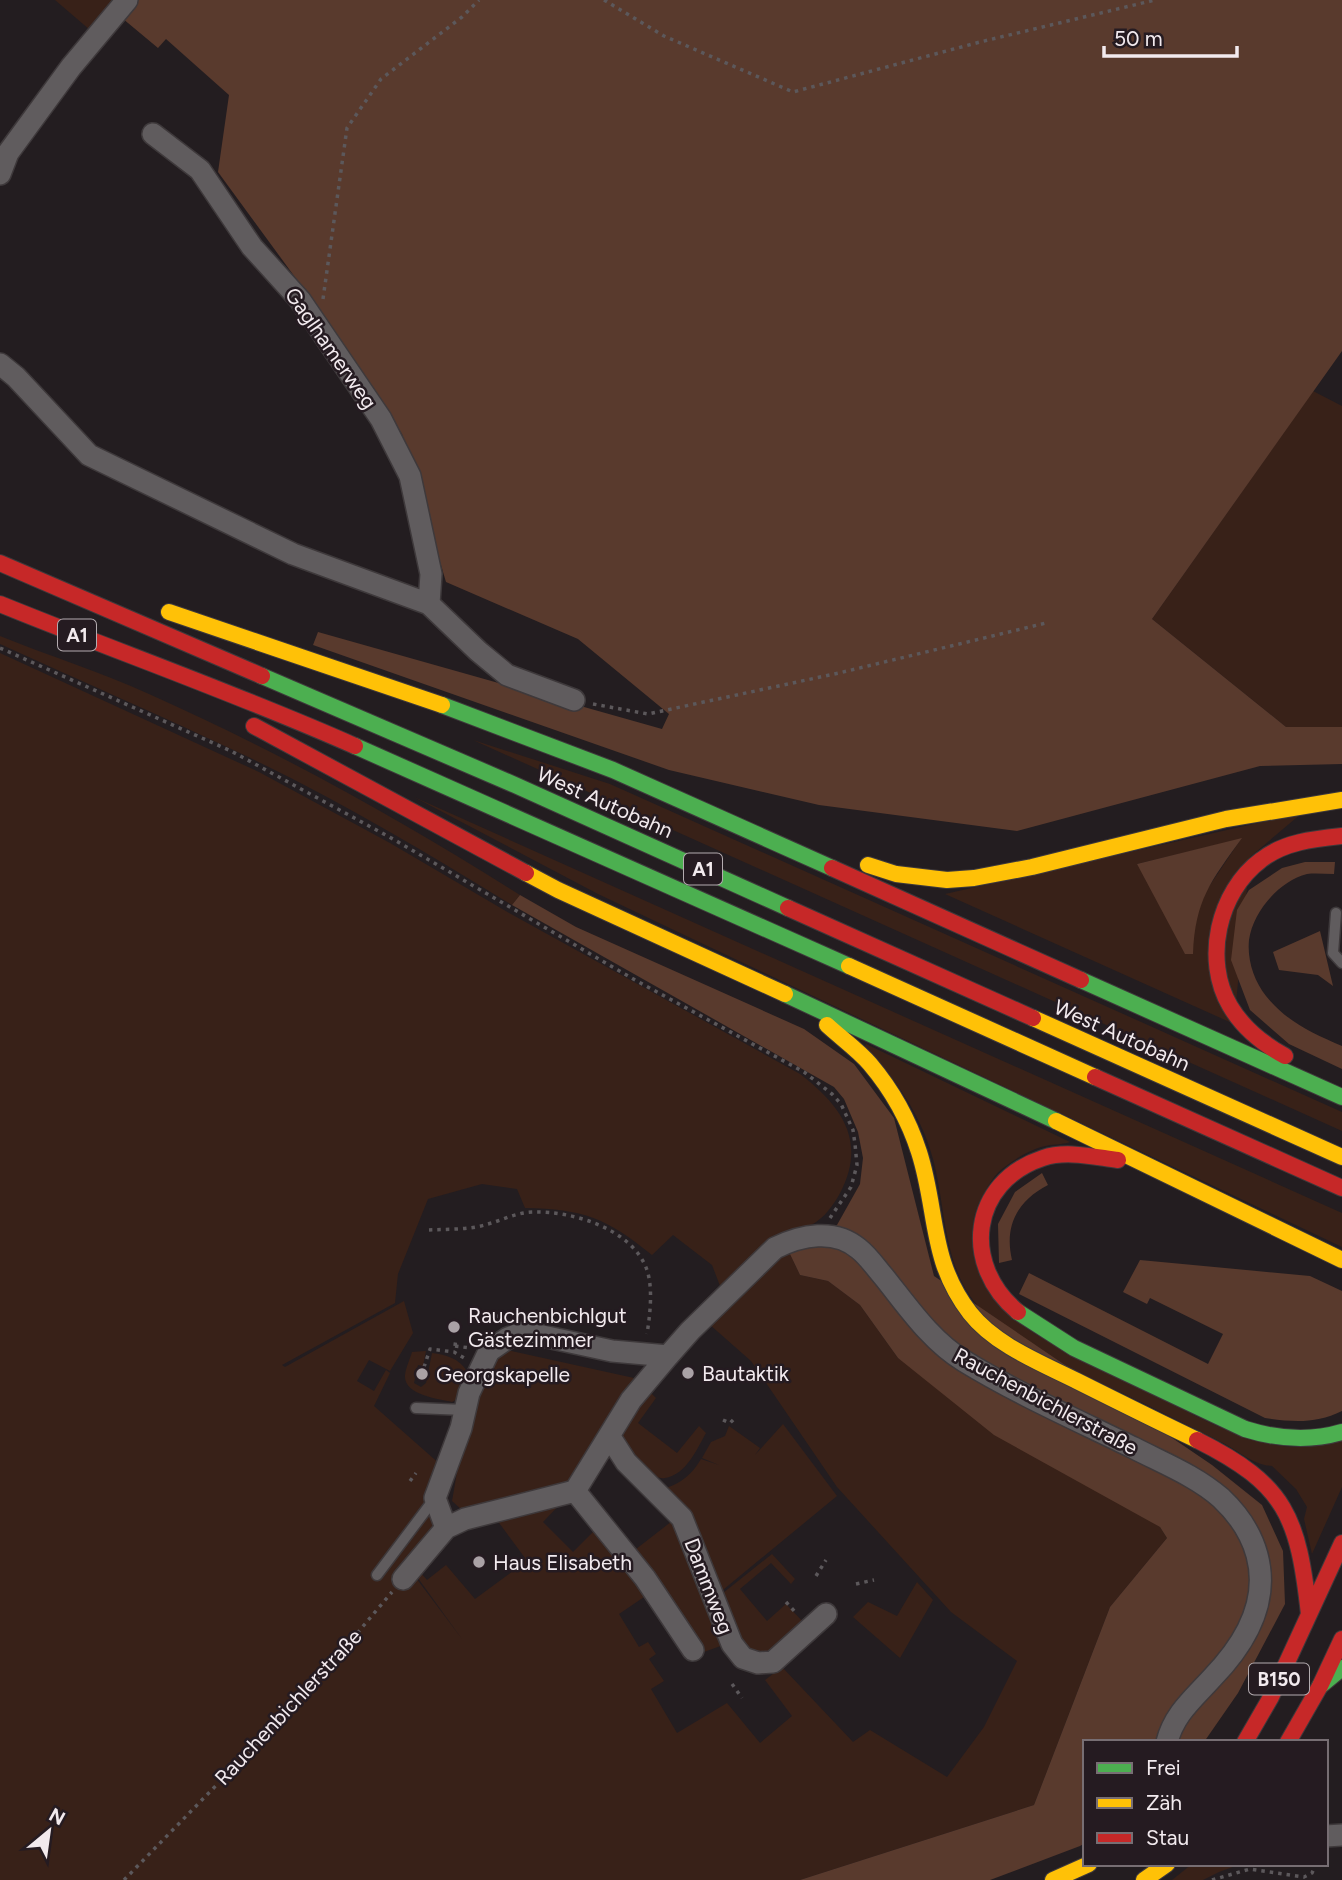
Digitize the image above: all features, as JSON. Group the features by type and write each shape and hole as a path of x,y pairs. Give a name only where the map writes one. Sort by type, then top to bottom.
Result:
{"main road":[{"name":"West Autobahn","path":"0,563 504,780 1342,1157"},
{"path":"61,588 133,603"},
{"name":"A1","path":"0,604 154,666 229,692 317,729 1342,1188"},
{"path":"158,608 397,688 524,733 613,769 1342,1096"},
{"path":"154,666 214,705"},
{"path":"235,717 558,890 807,1003 1342,1260"},
{"path":"810,858 856,861 896,874 947,880 974,878 1032,867 1226,819 1342,800"},
{"path":"1342,835 1279,848 1259,861 1244,876 1228,901 1220,923 1216,960 1226,999 1247,1027 1275,1051 1305,1067 1342,1096"},
{"path":"807,1003 836,1036 861,1054 897,1101 920,1154 941,1261 951,1284 970,1313 986,1330 1015,1348 1231,1459 1266,1483 1286,1509 1294,1528 1309,1614"},
{"path":"1144,1163 1071,1155 1044,1157 1024,1166 1009,1177 987,1204 981,1222 979,1254 991,1286 1010,1307 1035,1325 1240,1427 1293,1440 1322,1438 1342,1432"},
{"name":"B150","path":"1246,1740 1271,1697 1342,1544"},
{"name":"B150","path":"1289,1740 1320,1686 1342,1639"},
{"path":"1320,1686 1342,1668"},
{"path":"1053,1880 1084,1866"},
{"path":"1144,1880 1164,1866"}],"street":[{"path":"0,174 4,147 127,0"},
{"name":"Gaglhamerweg","path":"153,134 200,170 252,247 300,300 381,419 410,475 431,574 429,604"},
{"path":"0,364 16,377 89,455 293,554 429,604 507,675 574,700"},
{"name":"Rauchenbichlerstraße","path":"575,1491 631,1400 708,1312 775,1248 792,1239 811,1236 842,1239 859,1248 927,1330 962,1360 1190,1477 1221,1498 1239,1518 1252,1539 1256,1552 1261,1578 1259,1602 1238,1647 1174,1720 1168,1740"},
{"path":"446,1528 435,1498 469,1393 489,1351 508,1338 524,1332 612,1351 668,1356"},
{"name":"Dammweg","path":"610,1437 626,1462 682,1518 732,1644 743,1658 758,1663 773,1662 827,1615"},
{"path":"403,1579 446,1528 465,1519 575,1491 645,1578 692,1650"}],"lane":[{"path":"1336,912 1333,953 1342,963"},
{"path":"416,1408 465,1410"},
{"path":"377,1575 435,1498"}],"path":[{"path":"319,327 347,128 381,79 462,17 479,0"},
{"path":"604,0 664,36 793,92 980,42 1154,0"},
{"path":"574,700 648,714 839,673 1046,623"},
{"path":"0,648 232,751 393,839 624,973 804,1073 841,1104 853,1130 857,1165 851,1187 843,1202 822,1228 811,1236"},
{"path":"429,1230 485,1225 512,1215 533,1212 565,1214 609,1231 626,1241 639,1255 646,1268 649,1305 643,1354"},
{"path":"454,1352 456,1338"},
{"path":"424,1367 430,1349 454,1352 465,1358 478,1374"},
{"path":"723,1420 730,1423 736,1418"},
{"path":"410,1481 416,1473"},
{"path":"816,1576 825,1560"},
{"name":"Rauchenbichlerstraße","path":"124,1880 310,1689 403,1579"},
{"path":"856,1584 874,1580"},
{"path":"732,1684 742,1698"},
{"path":"1212,1880 1250,1869 1304,1877 1312,1873 1315,1866"}],"shaded area":[{"path":"55,0 127,0 97,36"},
{"path":"127,0 1342,0 1342,351 1152,619 1286,727 1342,727 1342,764 1260,766 1017,831 819,805 669,770 313,645 318,632 662,729 669,714 578,639 446,582 402,434 308,295 218,172 229,95 166,39 158,48 116,13"},
{"path":"1313,391 1342,406 1342,727 1286,727 1152,619"},
{"path":"0,636 131,686 244,739 385,813 520,895 512,905 412,845 277,771 0,644"},
{"path":"0,653 259,772 800,1074 828,1099 846,1127 850,1142 851,1158 839,1195 820,1219 804,1228 722,1291 712,1265 673,1235 652,1255 621,1232 593,1218 563,1211 525,1208 517,1189 482,1184 428,1199 398,1274 395,1303 282,1365 285,1367 404,1301 413,1333 390,1371 369,1360 357,1381 374,1391 386,1370 390,1373 374,1406 442,1466 439,1519 407,1566 462,1639 415,1574 419,1571 427,1580 446,1565 475,1599 513,1571 511,1567 525,1558 494,1516 566,1498 543,1522 573,1552 599,1526 647,1595 619,1614 639,1647 648,1642 656,1654 649,1659 664,1681 651,1689 677,1733 727,1703 760,1743 792,1716 765,1680 782,1667 853,1742 870,1730 947,1777 984,1727 1017,1661 951,1612 837,1487 751,1361 709,1324 770,1262 789,1252 800,1275 828,1281 860,1305 898,1358 1160,1527 1167,1538 1110,1607 1034,1805 800,1880 0,1880"},
{"path":"473,740 610,784 1342,1112 1342,1131"},
{"path":"414,797 1342,1213 1342,1247 598,894"},
{"path":"1302,813 1250,857 1234,1024 945,894","holes":["1241,839 1204,894 1194,924 1137,864"]},
{"path":"1242,838 1213,879 1197,919 1193,954 1185,954 1137,864"},
{"path":"1305,862 1335,862 1334,874 1307,874 1287,883 1269,899 1251,929 1250,963 1262,990 1274,1005 1291,1020 1342,1046 1342,1069 1289,1044 1250,1010 1231,960 1237,910 1249,890 1282,868"},
{"path":"520,895 576,927 804,1029 854,1064 894,1118 934,1276 1212,1465 1262,1505 1283,1551 1285,1604 1238,1693 1205,1740 1083,1740 1083,1844 990,1880 800,1880 1034,1805 1110,1607 1167,1538 1160,1527 994,1435 898,1358 860,1305 828,1281 800,1275 789,1252 837,1225 860,1184 863,1158 858,1132 844,1099 834,1087 512,905"},
{"path":"1320,931 1333,986 1318,975 1279,970 1273,952"},
{"path":"866,1044 1070,1142 1037,1148 1007,1165 998,1172 976,1211 972,1240 978,1270 993,1299 1016,1321 1060,1348 1226,1430 1271,1444 1294,1447 1318,1446 1342,1440 1342,1487 1312,1554 1304,1519 1307,1507 1296,1489 1272,1466 1253,1461 1216,1439 1052,1359 1004,1329 970,1296 961,1280 950,1247 937,1176 922,1127 906,1098"},
{"path":"1042,1173 1048,1185 1028,1199 1015,1216 1010,1236 1012,1260 999,1263 998,1224 1015,1192"},
{"path":"1140,1260 1310,1276 1342,1291 1342,1411 1304,1421 1265,1418 1019,1294 1029,1273 1208,1364 1223,1334 1150,1298 1147,1304 1123,1292"},
{"path":"507,1350 634,1378 572,1482 462,1510 452,1501 467,1420 482,1381 493,1364"},
{"path":"426,1351 423,1366 418,1365 414,1383 421,1387 426,1383 432,1353 447,1356 460,1363 467,1371 459,1398 452,1402 422,1395 406,1382 405,1375 412,1352"},
{"path":"647,1389 656,1398 638,1423 677,1453 699,1426 706,1433 685,1467 665,1478 649,1475 620,1438"},
{"path":"783,1424 837,1496 718,1594 665,1488 686,1477 701,1459 719,1465 702,1458 711,1442 725,1436 729,1426 760,1448 755,1455"},
{"path":"676,1518 726,1644 704,1652 631,1553"},
{"path":"772,1554 795,1579 791,1584 771,1563 740,1589 767,1621 786,1604 805,1624 769,1657 744,1652 718,1597"},
{"path":"917,1582 933,1600 900,1658 853,1617 868,1602 897,1616"},
{"path":"1190,1866 1236,1866 1203,1880 1172,1880"}],"traffic: fast":[{"path":"262,676 515,785 788,908"},
{"path":"442,705 613,770 832,868"},
{"path":"355,746 849,966"},
{"path":"1081,980 1342,1097"},
{"path":"785,994 1056,1121"},
{"path":"1018,1312 1074,1348 1245,1429 1293,1438 1342,1432"},
{"path":"1320,1686 1342,1668"}],"traffic: slow":[{"path":"169,612 442,705"},
{"path":"868,865 896,874 947,880 974,878 1032,867 1226,819 1342,800"},
{"path":"526,873 785,994"},
{"path":"849,966 1095,1077"},
{"path":"1033,1018 1342,1157"},
{"path":"827,1025 870,1064 886,1084 905,1117 925,1174 936,1235 947,1274 970,1313 992,1335 1019,1352 1197,1440"},
{"path":"1056,1121 1342,1260"},
{"path":"1053,1880 1084,1866"},
{"path":"1144,1880 1164,1866"}],"traffic: jam":[{"path":"0,563 262,676"},
{"path":"0,604 355,746"},
{"path":"254,726 526,873"},
{"path":"1285,1056 1254,1035 1230,1006 1217,968 1219,928 1234,890 1261,860 1289,845 1342,836"},
{"path":"832,868 1081,980"},
{"path":"788,908 1033,1018"},
{"path":"1095,1077 1342,1188"},
{"path":"1018,1312 1000,1293 988,1271 982,1249 982,1226 988,1205 1000,1186 1019,1170 1052,1156 1080,1155 1118,1160"},
{"path":"1197,1440 1251,1473 1269,1489 1283,1508 1300,1552 1309,1614"},
{"path":"1246,1740 1271,1697 1342,1543"},
{"path":"1289,1740 1320,1686 1342,1639"}],"place":[{"name":"Rauchenbichlgut Gästezimmer","path":"454,1327"},
{"name":"Bautaktik","path":"688,1373"},
{"name":"Georgskapelle","path":"422,1374"},
{"name":"Haus Elisabeth","path":"479,1562"}]}
